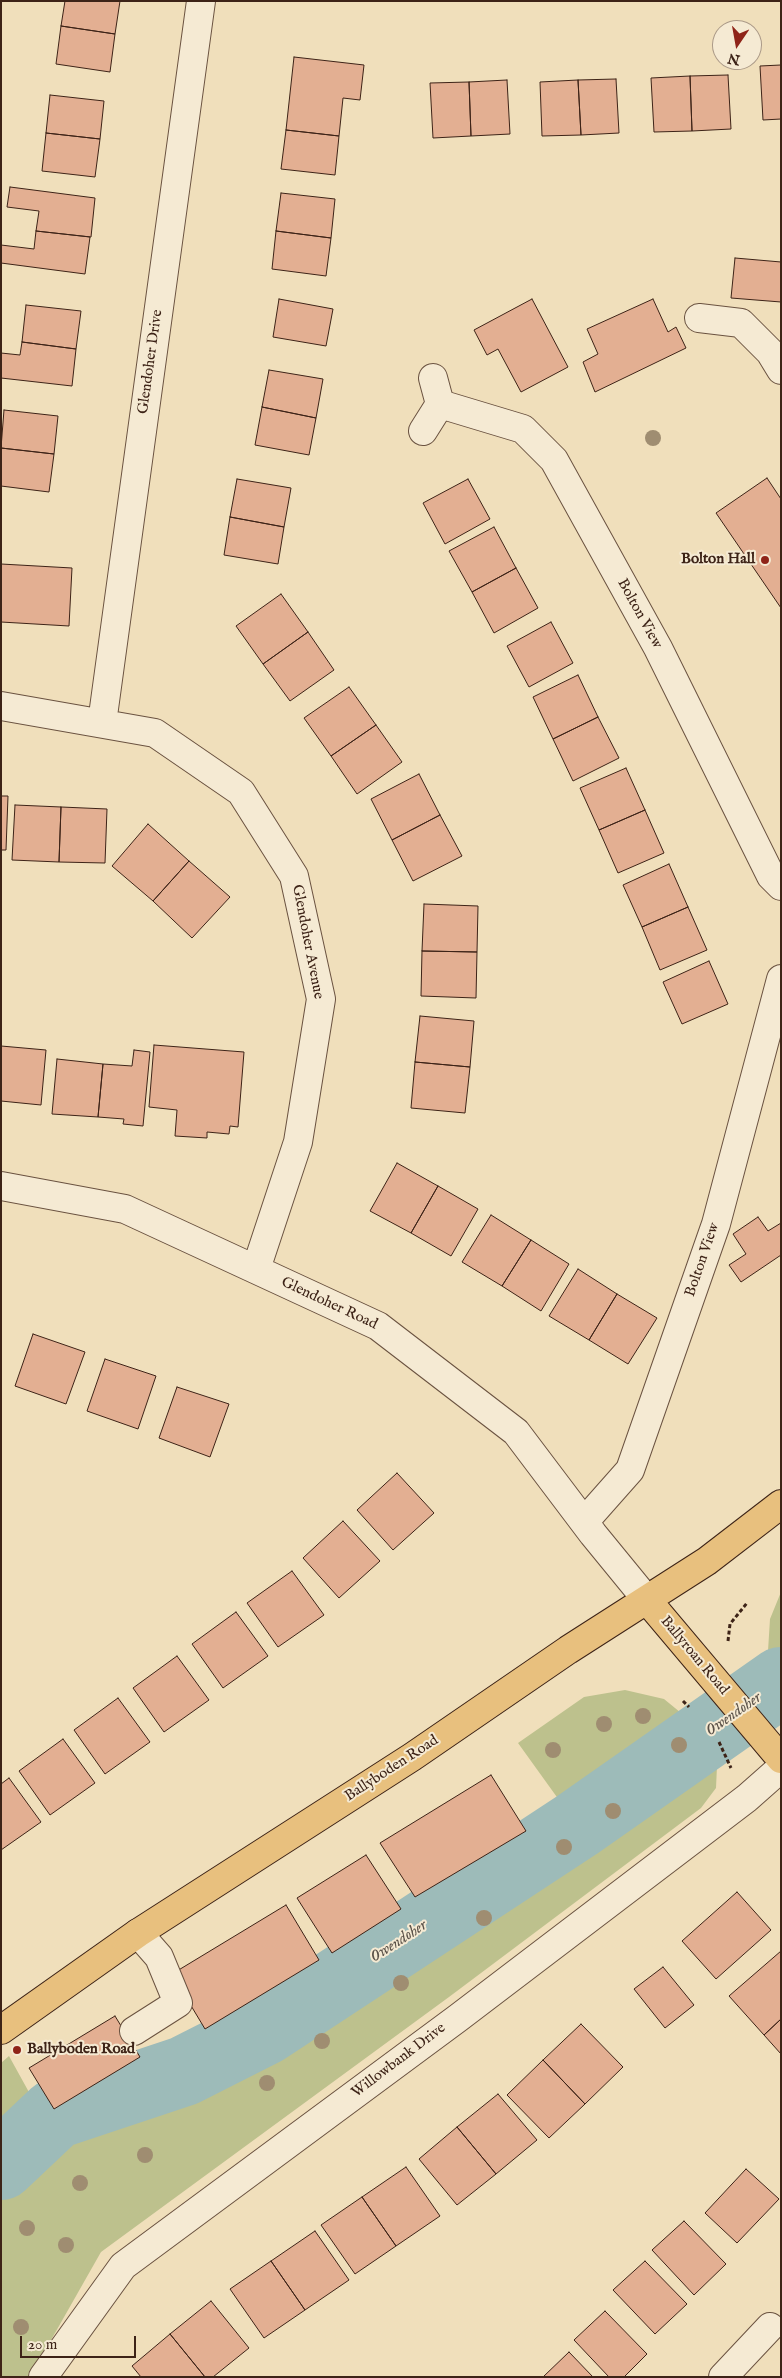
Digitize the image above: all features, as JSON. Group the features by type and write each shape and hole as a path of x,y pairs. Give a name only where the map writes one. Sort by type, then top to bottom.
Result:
{"main road":[{"name":"Ballyboden Road","path":"1,2030 138,1933 412,1757 568,1650 707,1561 781,1504"},
{"name":"Ballyroan Road","path":"647,1600 781,1759"}],"street":[{"name":"Glendoher Drive","path":"102,723 201,1"},
{"path":"699,318 741,323 770,352 781,370"},
{"path":"423,431 440,404 433,378"},
{"name":"Bolton View","path":"440,404 523,429 554,460 658,648 771,876 781,886"},
{"name":"Glendoher Avenue","path":"1,706 155,733 241,792 294,876 321,999 298,1142 256,1269"},
{"name":"Bolton View","path":"584,1522 630,1470 716,1224 781,979"},
{"name":"Glendoher Road","path":"1,1186 125,1209 378,1326 516,1432 584,1522 647,1600"},
{"name":"Willowbank Drive","path":"43,2377 123,2266 458,2018 739,1804 781,1768"},
{"path":"134,2031 178,2003 159,1957 138,1933"},
{"path":"724,2377 770,2327"}],"path":[{"path":"728,1642 730,1624 747,1603"},
{"path":"716,1736 734,1776"}],"green space":[{"path":"781,1592 781,1689 767,1667 770,1619"},
{"path":"625,1690 664,1699 686,1717 706,1743 717,1766 716,1788 701,1808 449,1997 101,2252 30,2377 1,2377 1,2063 9,2056 46,2123 56,2114 184,2071 265,2030 577,1825 518,1743 584,1697"}],"building":[{"path":"65,1 120,1 115,34 61,26"},
{"path":"61,26 115,34 110,72 56,64"},
{"path":"294,57 364,65 360,100 343,98 339,136 286,130"},
{"path":"781,65 781,119 763,120 760,70 762,70 762,66"},
{"path":"728,75 731,129 692,131 690,76"},
{"path":"690,76 692,131 654,132 651,78"},
{"path":"616,79 619,133 581,135 578,80"},
{"path":"507,80 510,134 471,136 469,82"},
{"path":"578,80 581,135 542,136 540,82"},
{"path":"469,82 471,136 433,138 430,83"},
{"path":"50,95 104,101 100,139 46,133"},
{"path":"286,130 339,136 335,175 281,169"},
{"path":"46,133 100,139 95,177 42,171"},
{"path":"10,187 95,198 91,237 36,231 39,211 7,207"},
{"path":"281,193 335,199 331,238 276,231"},
{"path":"36,231 90,237 85,274 1,263 1,245 34,249"},
{"path":"276,231 331,238 326,276 272,269"},
{"path":"735,258 781,262 781,302 731,298"},
{"path":"279,299 333,309 326,346 273,337"},
{"path":"532,299 568,367 521,392 498,349 487,355 474,330"},
{"path":"653,299 668,332 676,327 686,348 595,392 583,362 598,354 587,329"},
{"path":"26,305 81,311 76,349 22,342"},
{"path":"22,342 76,349 72,386 1,378 1,353 20,355"},
{"path":"269,370 323,379 316,418 262,407"},
{"path":"262,407 316,418 309,455 255,445"},
{"path":"4,410 58,416 54,454 1,448"},
{"path":"1,448 54,454 49,492 1,486"},
{"name":"Bolton Hall","path":"767,478 781,499 781,608 716,513"},
{"path":"237,479 291,488 284,527 230,517"},
{"path":"468,479 490,519 445,544 423,503"},
{"path":"230,517 284,527 278,564 224,555"},
{"path":"494,527 516,568 472,592 449,551"},
{"path":"1,564 72,568 69,626 1,622"},
{"path":"516,568 538,608 494,633 472,592"},
{"path":"281,594 308,632 263,664 236,626"},
{"path":"551,622 573,663 529,687 507,646"},
{"path":"308,632 334,670 290,701 263,664"},
{"path":"578,675 598,717 553,739 533,697"},
{"path":"349,687 376,725 331,756 304,718"},
{"path":"598,717 619,758 573,781 553,739"},
{"path":"376,725 402,762 357,794 331,756"},
{"path":"626,768 645,810 599,830 580,788"},
{"path":"419,774 440,815 392,840 371,799"},
{"path":"1,796 8,796 6,850 1,850"},
{"path":"15,805 61,807 59,862 12,860"},
{"path":"61,807 107,809 105,863 59,862"},
{"path":"645,810 664,853 618,873 599,830"},
{"path":"440,815 462,856 413,881 392,840"},
{"path":"148,824 189,861 153,901 112,866"},
{"path":"189,861 230,897 192,938 153,901"},
{"path":"669,864 688,907 642,927 623,885"},
{"path":"424,904 478,906 477,952 422,951"},
{"path":"688,907 707,950 660,970 642,927"},
{"path":"422,951 477,952 476,998 421,996"},
{"path":"709,961 728,1004 682,1024 663,982"},
{"path":"420,1016 474,1021 470,1067 415,1062"},
{"path":"154,1045 244,1052 238,1127 230,1126 229,1134 207,1132 207,1138 175,1136 177,1110 149,1107"},
{"path":"1,1046 46,1050 41,1105 1,1101"},
{"path":"134,1050 150,1052 143,1126 123,1124 124,1119 98,1117 103,1064 132,1066"},
{"path":"57,1059 103,1064 98,1117 52,1114"},
{"path":"415,1062 470,1067 465,1113 411,1108"},
{"path":"397,1163 438,1186 411,1233 370,1211"},
{"path":"438,1186 478,1209 451,1256 411,1233"},
{"path":"491,1215 531,1240 502,1286 462,1262"},
{"path":"758,1217 768,1231 781,1223 781,1255 741,1282 729,1265 746,1254 733,1234"},
{"path":"531,1240 569,1264 541,1311 502,1286"},
{"path":"578,1269 617,1294 589,1340 549,1316"},
{"path":"617,1294 657,1318 628,1364 589,1340"},
{"path":"33,1334 85,1352 66,1404 15,1386"},
{"path":"105,1359 156,1376 138,1429 87,1411"},
{"path":"177,1387 229,1404 210,1457 159,1438"},
{"path":"397,1473 434,1513 393,1550 357,1510"},
{"path":"343,1521 380,1561 339,1598 303,1558"},
{"path":"292,1571 324,1615 278,1647 247,1603"},
{"path":"236,1612 268,1656 223,1688 192,1644"},
{"path":"177,1656 209,1700 164,1732 133,1688"},
{"path":"118,1698 150,1742 105,1774 74,1730"},
{"path":"63,1739 95,1783 50,1815 19,1771"},
{"path":"491,1775 526,1831 415,1897 380,1843"},
{"path":"9,1778 41,1822 1,1850 1,1784"},
{"path":"366,1855 401,1909 332,1953 297,1898"},
{"path":"737,1892 771,1930 716,1979 682,1941"},
{"path":"286,1905 319,1960 205,2029 172,1974"},
{"path":"781,1951 781,2019 764,2035 729,1996"},
{"path":"663,1967 694,2005 665,2028 634,1989"},
{"path":"115,2016 140,2057 54,2109 29,2068"},
{"path":"781,2019 781,2054 764,2035"},
{"path":"581,2024 623,2067 585,2104 543,2060"},
{"path":"543,2060 585,2104 549,2138 507,2095"},
{"path":"498,2094 537,2140 496,2174 457,2127"},
{"path":"457,2127 496,2174 457,2205 419,2159"},
{"path":"406,2167 440,2216 396,2246 362,2197"},
{"path":"746,2169 779,2199 737,2243 705,2213"},
{"path":"362,2197 396,2246 355,2274 321,2225"},
{"path":"684,2221 726,2264 694,2295 652,2250"},
{"path":"315,2231 349,2280 305,2310 271,2261"},
{"path":"271,2261 305,2310 264,2338 230,2289"},
{"path":"645,2261 687,2304 655,2334 613,2290"},
{"path":"211,2301 249,2348 213,2377 205,2377 170,2334"},
{"path":"605,2311 647,2354 624,2377 609,2377 574,2340"},
{"path":"170,2334 205,2377 141,2377 132,2366"},
{"path":"569,2352 593,2377 543,2377"}],"waterway":[{"name":"Owendoher","path":"1,2165 55,2114 184,2071 265,2030 577,1825 781,1682"}],"place":[{"name":"Bolton Hall","path":"765,560"},
{"name":"Ballyboden Road","path":"17,2050"}]}
